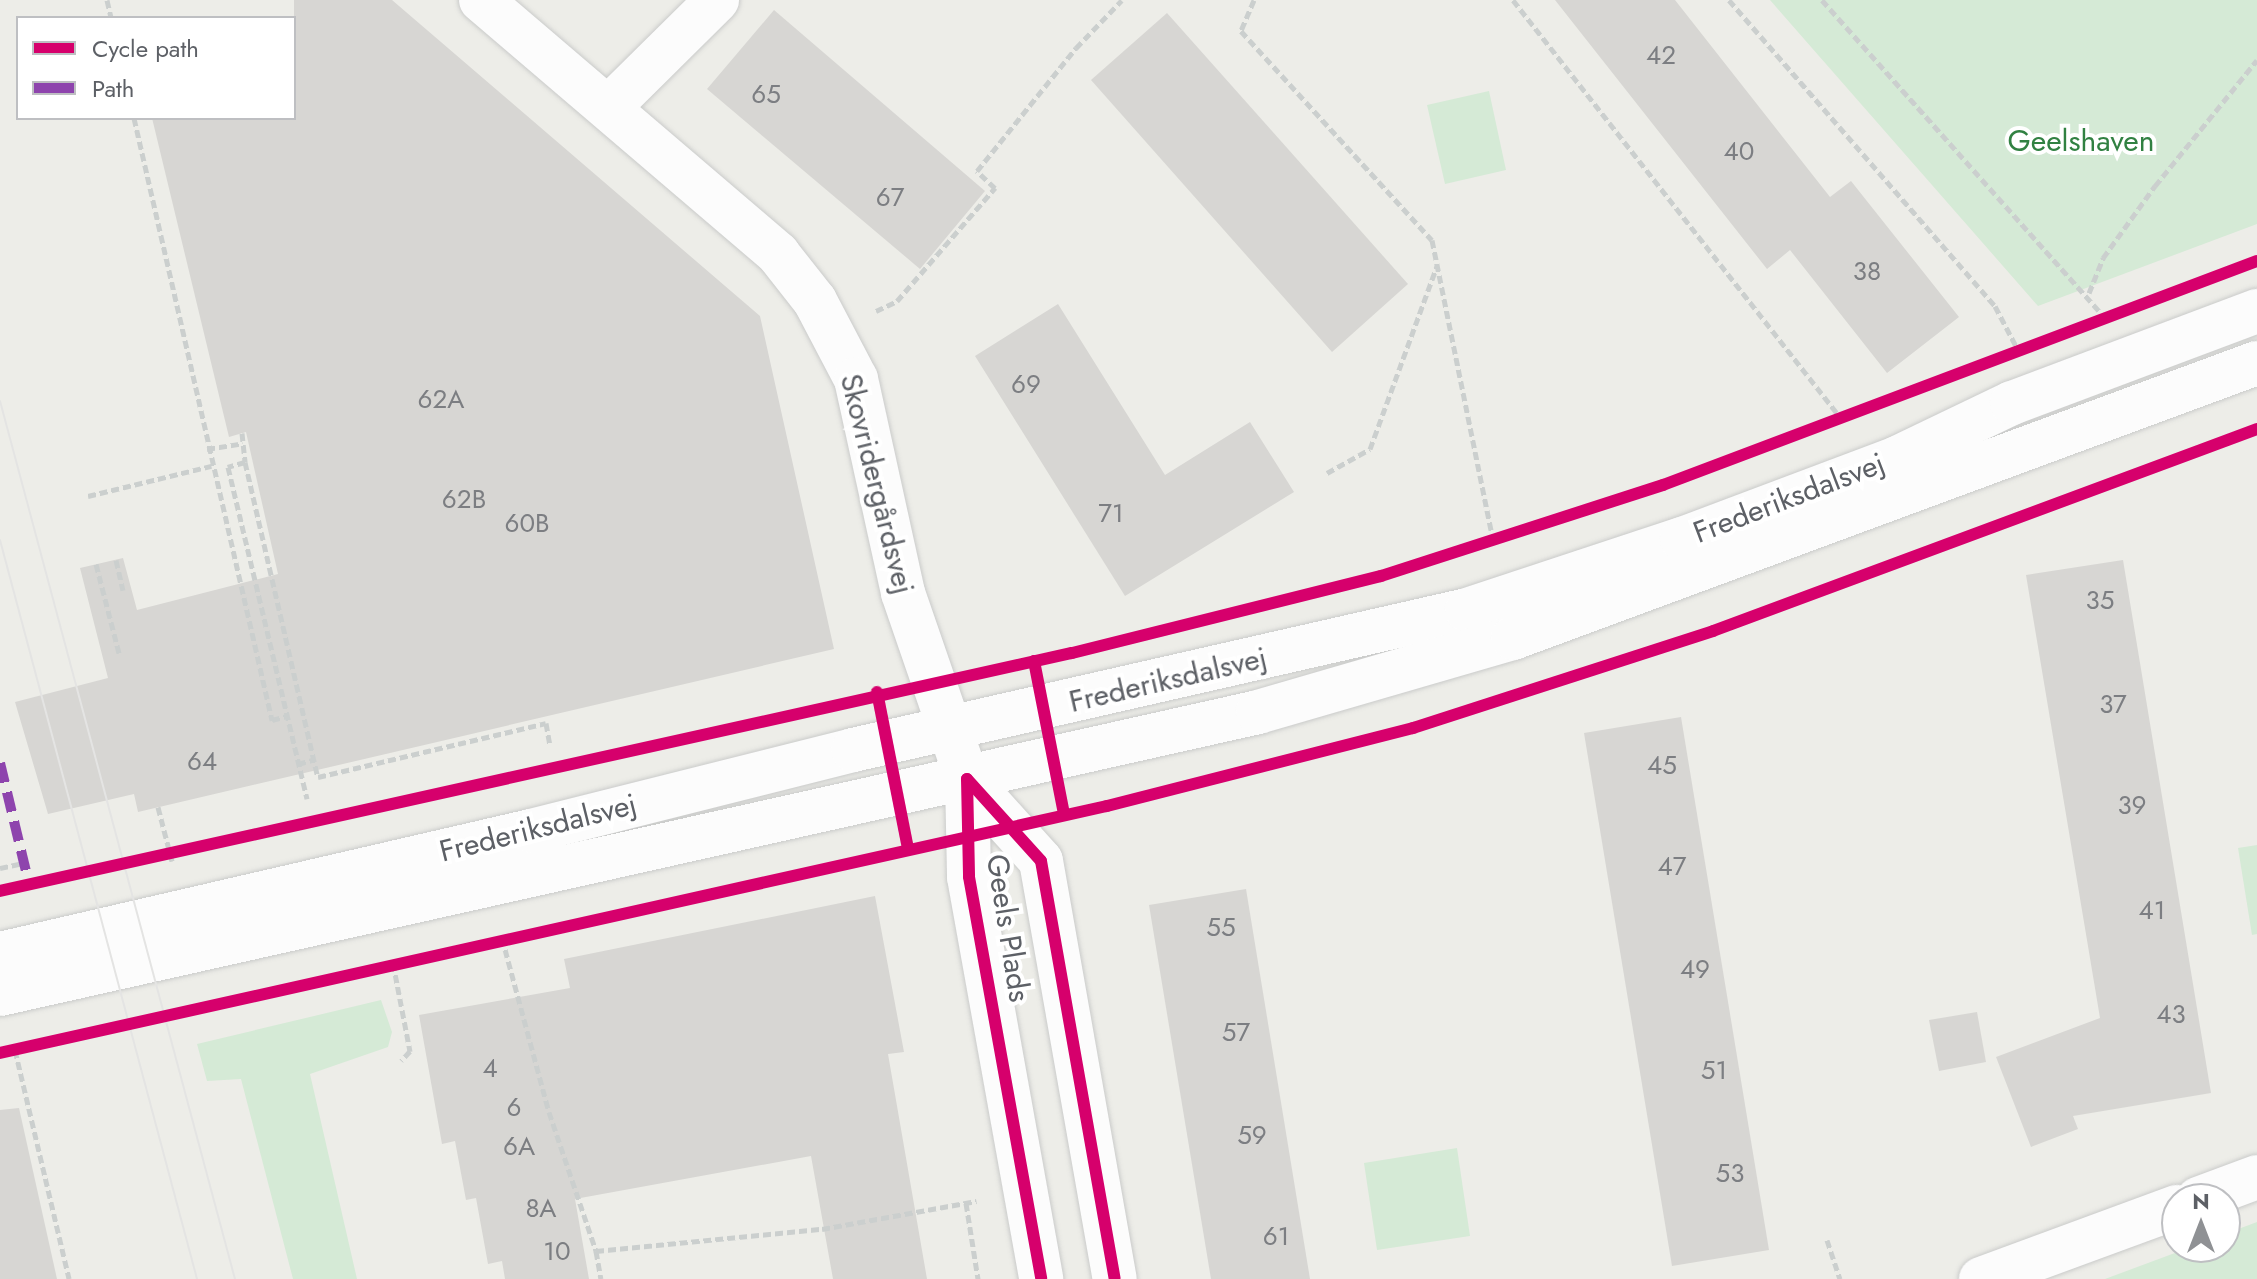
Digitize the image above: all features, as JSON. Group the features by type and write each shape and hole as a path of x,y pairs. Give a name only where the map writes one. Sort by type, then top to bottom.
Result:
{"street":[{"name":"Skovridergårdsvej","path":"481,0 778,254 831,330 856,379 903,593 967,779"},
{"path":"609,107 717,0"},
{"name":"Frederiksdalsvej","path":"0,954 1467,610 1682,539 1883,463 2012,403 2257,311"},
{"name":"Frederiksdalsvej","path":"0,994 1258,712 1513,638 2257,363"},
{"name":"Geels Plads","path":"967,779 969,877 1041,1279"},
{"name":"Geels Plads","path":"967,779 1041,861 1115,1279"},
{"path":"1981,1279 2161,1213"}],"path":[{"path":"831,330 897,301 995,188 977,171 1076,48 1122,0"},
{"path":"1254,0 1241,31 1432,240 1493,540"},
{"path":"1513,0 1840,417"},
{"path":"1729,0 1995,306 2018,350"},
{"path":"1822,0 2072,285 2089,293 2104,317 2119,363"},
{"path":"2089,293 2103,258 2155,186 2257,60"},
{"path":"134,120 207,449 272,720 287,716"},
{"path":"1327,473 1370,449 1437,265"},
{"path":"2090,323 2118,312"},
{"path":"2003,356 2032,344"},
{"path":"1826,423 1855,412"},
{"path":"242,433 245,462 318,777 546,723 550,745"},
{"path":"207,449 243,443"},
{"path":"245,462 228,467 307,799"},
{"path":"88,496 211,466"},
{"path":"1479,544 1508,535"},
{"path":"116,560 123,590"},
{"path":"96,564 119,653"},
{"path":"298,764 315,759"},
{"path":"158,807 175,874"},
{"path":"157,857 185,851"},
{"path":"0,868 24,863"},
{"path":"488,941 517,934"},
{"path":"502,938 549,1112 596,1251 601,1279"},
{"path":"377,966 406,960"},
{"path":"393,963 410,1051 401,1061"},
{"path":"0,1053 30,1046"},
{"path":"15,1050 69,1279"},
{"path":"596,1251 822,1229 1026,1192"},
{"path":"966,1203 978,1279"},
{"path":"1827,1240 1840,1279"}],"green space":[{"name":"Geelshaven","path":"1770,0 2257,0 2257,224 2038,306"},
{"path":"1489,91 1506,170 1445,184 1427,105"},
{"path":"2257,845 2257,934 2252,935 2238,848"},
{"path":"381,1000 392,1032 388,1047 310,1074 357,1279 293,1279 241,1079 207,1081 197,1044"},
{"path":"1457,1148 1470,1236 1377,1250 1364,1163"},
{"path":"2257,1222 2257,1279 2105,1279 2161,1258 2161,1263 2241,1263 2241,1228"}],"building":[{"path":"294,0 392,0 760,316 834,649 138,812 134,794 48,814 15,702 108,678 80,568 123,558 137,610 278,574 246,432 229,437 152,120 296,120"},
{"path":"1555,0 1675,0 1830,197 1851,181 1959,317 1887,373 1790,250 1767,269"},
{"path":"774,10 985,191 920,269 707,89"},
{"path":"1167,13 1408,284 1332,352 1091,80"},
{"path":"1058,304 1165,475 1250,422 1294,492 1125,596 975,356"},
{"path":"2123,560 2211,1093 2073,1116 2078,1129 2031,1147 1996,1057 2100,1018 2026,575"},
{"path":"1681,717 1769,1250 1672,1266 1584,733"},
{"path":"1246,889 1310,1279 1211,1279 1149,905"},
{"path":"875,896 904,1052 888,1054 927,1279 833,1279 811,1156 575,1199 589,1279 505,1279 502,1261 488,1264 476,1198 466,1200 455,1141 442,1144 419,1015 570,988 564,959"},
{"path":"1977,1012 1986,1062 1939,1071 1929,1020"},
{"path":"19,1108 57,1279 0,1279 0,1110"}],"tram line":[{"path":"0,401 235,1279"},
{"path":"0,540 197,1279"}],"marked path":[{"path":"0,763 29,884"}],"cycle path":[{"path":"0,891 1072,653 1381,576 1663,485 2257,261"},
{"path":"0,1053 1107,806 1413,728 1713,631 2257,429"},
{"path":"1034,661 1064,814"},
{"path":"877,692 908,849"},
{"path":"967,779 1041,861 1115,1279"},
{"path":"967,779 969,877 1041,1279"}]}
